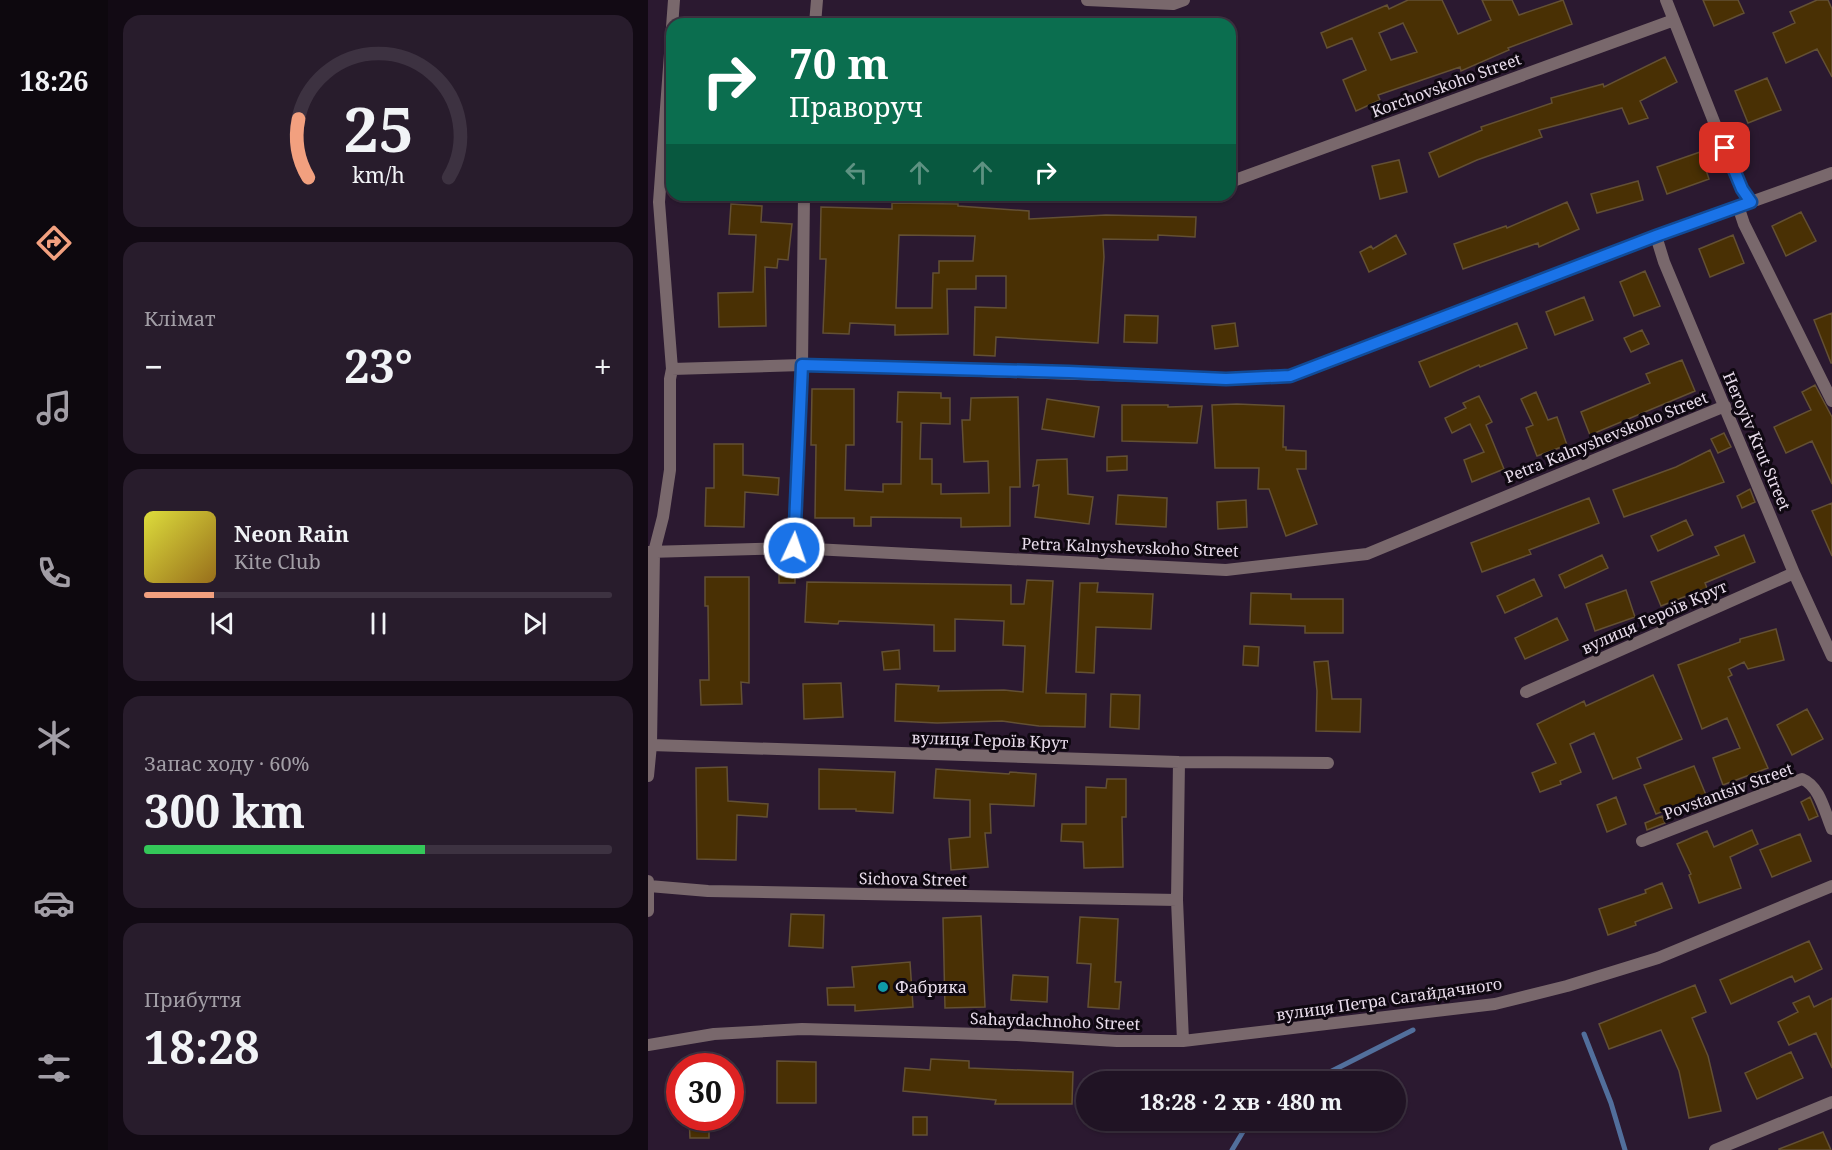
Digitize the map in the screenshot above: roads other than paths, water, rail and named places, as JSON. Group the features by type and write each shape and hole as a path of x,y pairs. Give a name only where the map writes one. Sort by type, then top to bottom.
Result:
{"street":[{"path":"673,18 674,0"},
{"path":"816,18 817,0"},
{"path":"1087,0 1173,4 1184,0"},
{"path":"1666,0 1733,170 1751,202"},
{"name":"Korchovskoho Street","path":"1236,180 1674,20"},
{"path":"648,776 651,745 651,552 663,517 670,470 670,379 672,369 659,202 666,170"},
{"path":"672,369 802,365 1069,372 1226,379 1290,376 1656,236 1832,172"},
{"path":"794,548 802,365 804,201"},
{"path":"1738,206 1744,224 1832,401"},
{"name":"Heroyiv Krut Street","path":"1656,236 1664,262 1794,573 1832,656"},
{"name":"Petra Kalnyshevskoho Street","path":"651,552 794,548 1226,570 1367,554 1725,406"},
{"name":"вулиця Героїв Крут","path":"1526,692 1794,573"},
{"name":"вулиця Героїв Крут","path":"651,745 1179,762 1328,763"},
{"path":"1179,762 1177,900 1183,1041"},
{"name":"Povstantsiv Street","path":"1642,841 1802,779 1815,788 1832,829"},
{"path":"648,881 648,911"},
{"name":"Sichova Street","path":"649,886 719,891 1177,900"},
{"name":"вулиця Петра Сагайдачного","path":"1183,1041 1495,1004 1567,986 1658,958 1832,886"},
{"name":"Sahaydachnoho Street","path":"648,1045 714,1035 802,1029 1017,1035 1117,1041 1183,1041"},
{"path":"1715,1150 1832,1102"}],"waterway":[{"path":"1332,1071 1413,1030"},
{"path":"1584,1034 1611,1103 1625,1150"},
{"path":"1232,1150 1243,1131"}],"place":[{"name":"Фабрика","path":"883,987"}]}
